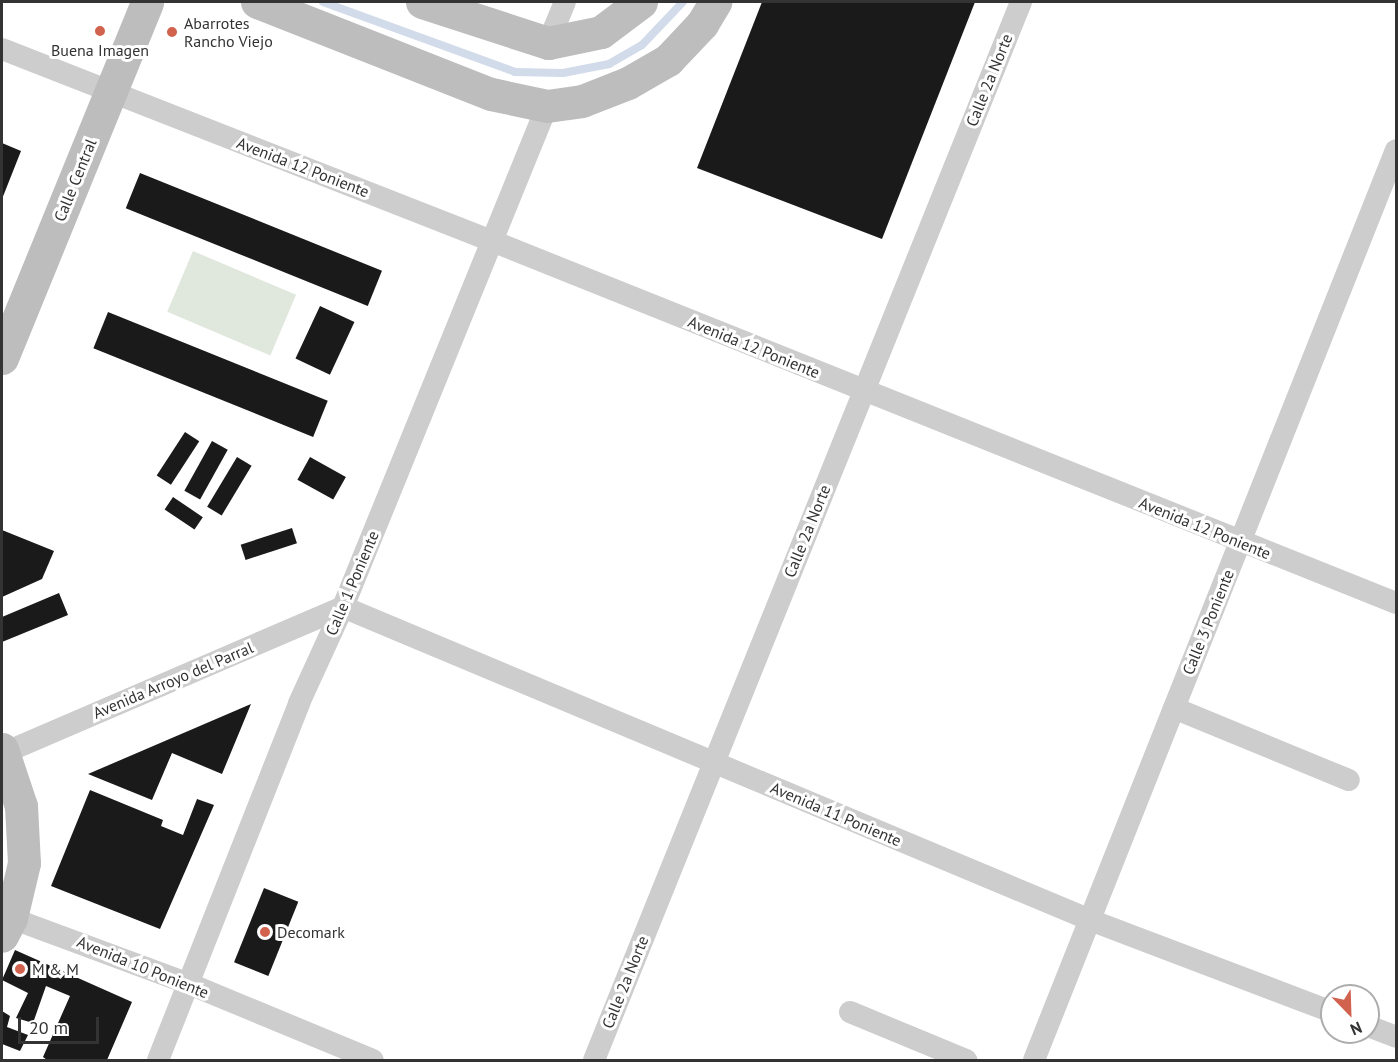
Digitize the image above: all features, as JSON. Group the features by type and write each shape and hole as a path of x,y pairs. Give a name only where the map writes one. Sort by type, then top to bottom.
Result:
{"main road":[{"name":"Calle Central","path":"2,358 147,2"},
{"path":"257,2 491,93 547,106 591,98 628,83 668,60 702,24 715,2"},
{"path":"422,2 548,43 601,32 640,2"},
{"path":"3,751 21,807 23,851 6,927"}],"street":[{"path":"548,43 565,2"},
{"name":"Calle 2a Norte","path":"594,1060 1021,2"},
{"name":"Avenida 12 Poniente","path":"2,50 492,241 864,392 1396,603"},
{"name":"Calle 1 Poniente","path":"158,1060 299,703 343,607 547,106"},
{"name":"Calle 3 Poniente","path":"1034,1060 1240,542 1392,175 1396,150"},
{"name":"Avenida Arroyo del Parral","path":"3,751 343,607"},
{"name":"Avenida 11 Poniente","path":"343,607 1090,920 1320,1007"},
{"path":"1174,708 1349,780"},
{"name":"Avenida 10 Poniente","path":"6,927 187,983 373,1060"},
{"path":"850,1012 966,1060"},
{"path":"1380,1031 1396,1037"}],"shaded area":[{"path":"193,251 296,295 270,356 167,312"}],"building":[{"path":"762,2 975,2 882,239 697,168"},
{"path":"2,143 21,151 2,199"},
{"path":"140,173 382,271 368,306 126,208"},
{"path":"320,306 354,322 330,375 295,359"},
{"path":"108,312 328,401 313,437 93,348"},
{"path":"185,432 199,441 171,485 157,476"},
{"path":"212,441 228,450 200,500 184,491"},
{"path":"237,457 252,466 222,515 207,507"},
{"path":"310,457 346,477 333,500 297,480"},
{"path":"173,497 203,517 194,530 165,509"},
{"path":"292,528 297,543 246,560 241,545"},
{"path":"2,530 54,551 42,579 2,597"},
{"path":"59,593 68,615 2,642 2,617"},
{"path":"251,704 222,774 172,753 152,800 88,774"},
{"path":"90,790 163,820 161,826 183,835 197,799 214,805 160,929 51,886"},
{"name":"Decomark","path":"264,888 298,902 268,976 234,962"},
{"path":"15,950 132,1002 107,1060 47,1060 43,1057 70,996 46,986 33,1023 16,1018 28,993 2,980"},
{"path":"2,1011 10,1016 7,1027 28,1035 20,1051 2,1044"}],"waterway":[{"path":"323,2 515,72 563,73 609,64 642,45 683,2"}],"place":[{"name":"Buena Imagen","path":"100,31"},
{"name":"Abarrotes Rancho Viejo","path":"172,32"},
{"name":"Decomark","path":"265,932"},
{"name":"M & M","path":"20,969"}]}
